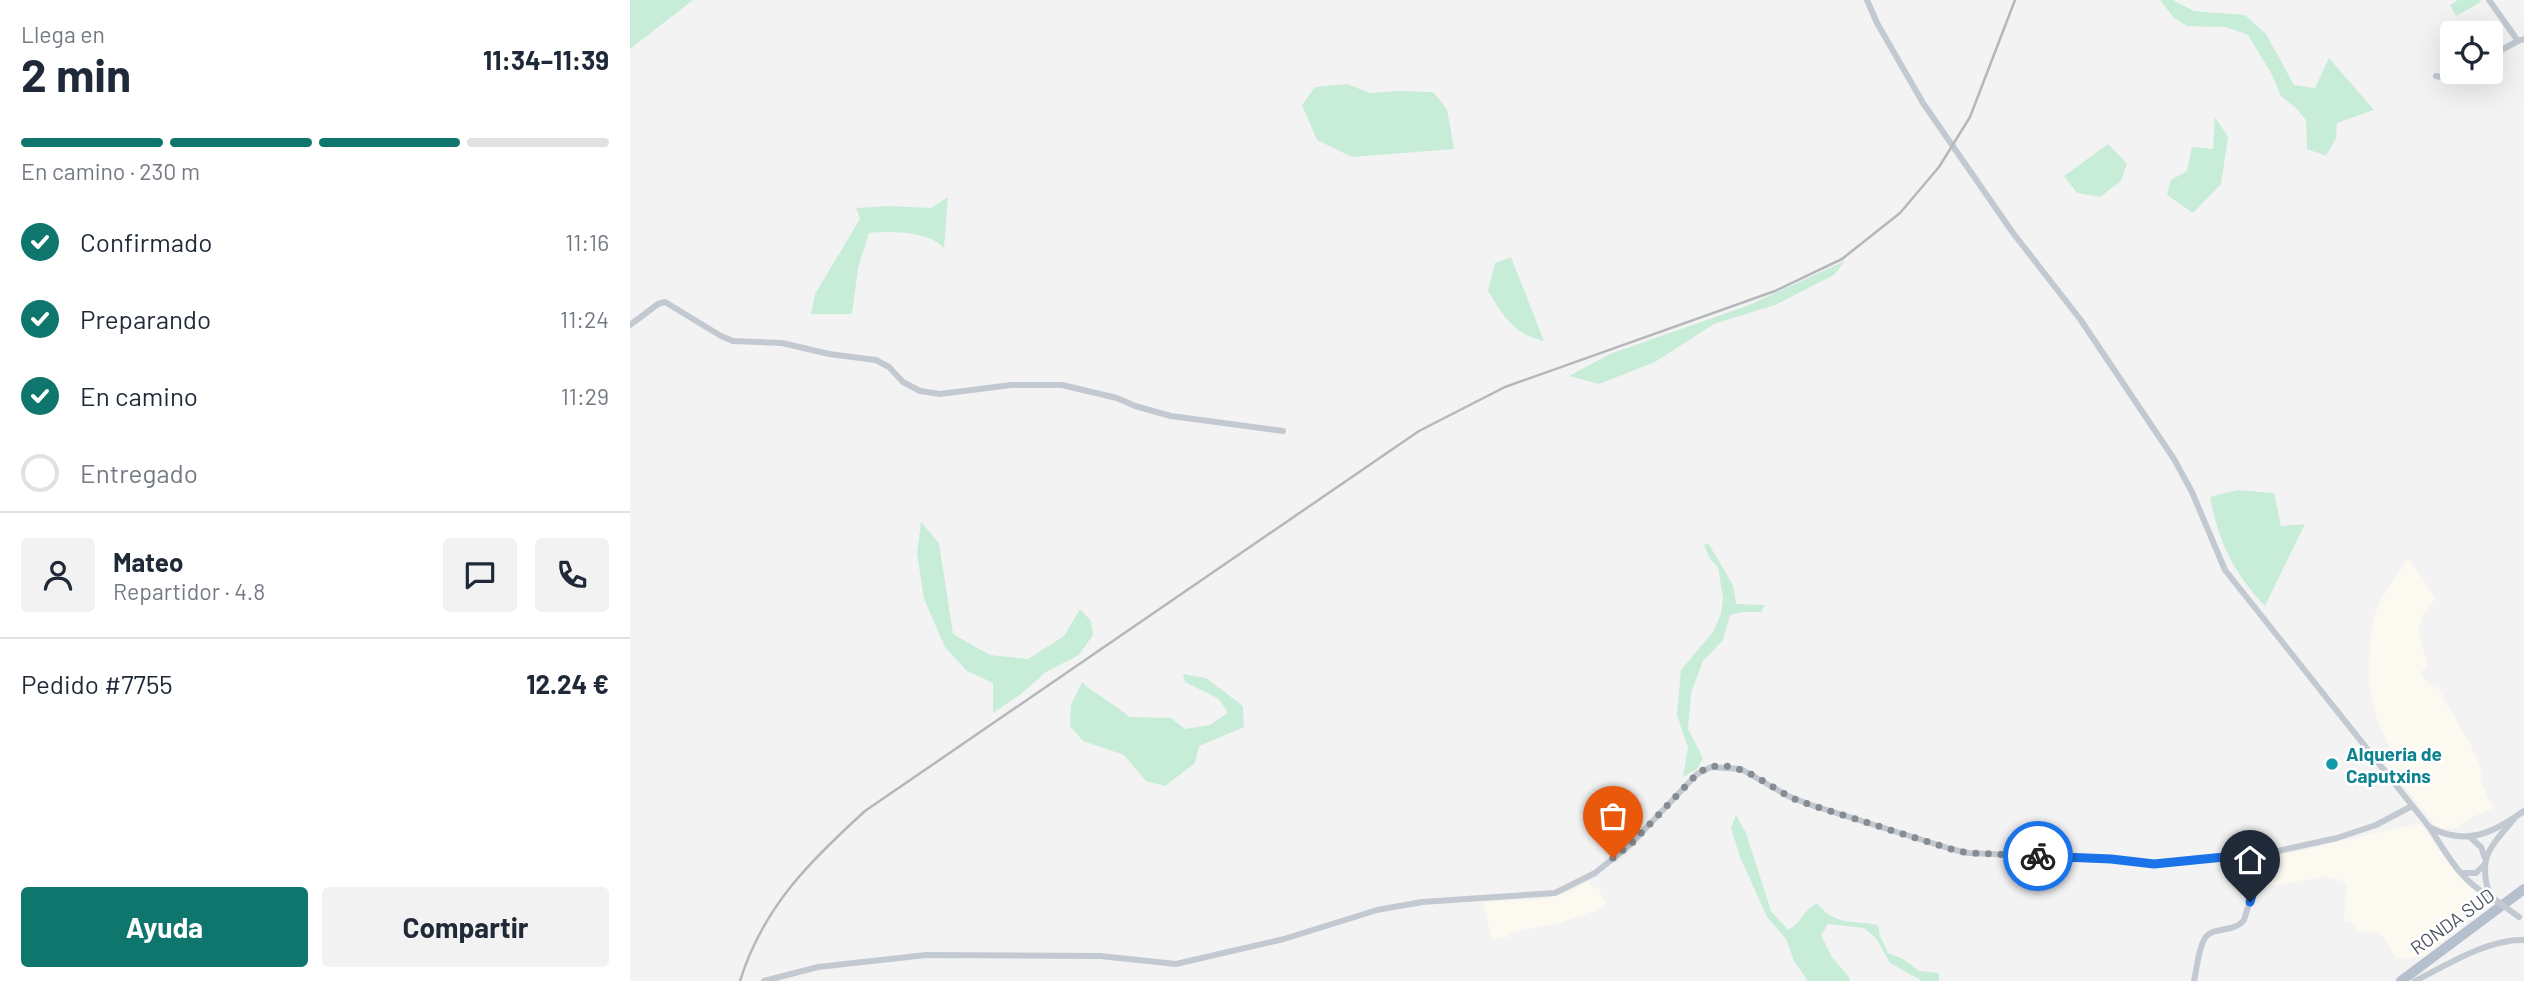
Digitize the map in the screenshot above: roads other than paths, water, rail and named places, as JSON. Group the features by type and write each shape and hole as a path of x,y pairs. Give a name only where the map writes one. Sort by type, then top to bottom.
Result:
{"main road":[{"name":"RONDA SUD","path":"2401,981 2524,889"}],"street":[{"path":"1867,0 1877,23 1923,103 2012,233 2084,326 2174,459 2192,492 2225,570 2430,828 2461,872 2478,890 2521,919"},
{"path":"2490,0 2521,40 2503,49"},
{"path":"2436,76 2440,77"},
{"path":"630,325 666,302 733,341 782,343 829,354 876,360 889,367 903,382 920,391 940,394 1011,384 1062,385 1090,390 1171,416 1283,430"},
{"path":"764,981 818,967 926,955 1100,956 1176,964 1284,939 1377,910 1422,902 1555,893 1595,873 1631,844 1697,774 1711,767 1741,769 1788,796 1811,805 1968,853 2111,859 2154,864 2264,853 2337,838 2376,825 2412,806"},
{"path":"2430,828 2455,837 2472,838 2489,832 2524,811"},
{"path":"2461,872 2476,873 2495,841 2515,817"},
{"path":"2447,853 2448,844 2455,837"},
{"path":"2472,838 2480,847 2485,861 2484,879 2490,897"},
{"path":"2194,981 2206,937 2211,933 2236,927 2244,920 2264,853"},
{"path":"2415,981 2476,952 2524,940"}],"railway":[{"path":"740,981 762,930 790,887 865,811 1419,431 1505,387 1775,291 1842,259 1900,213 1939,167 1970,117 2015,0"}],"place":[{"name":"Alqueria de Caputxins","path":"2332,764"}]}
